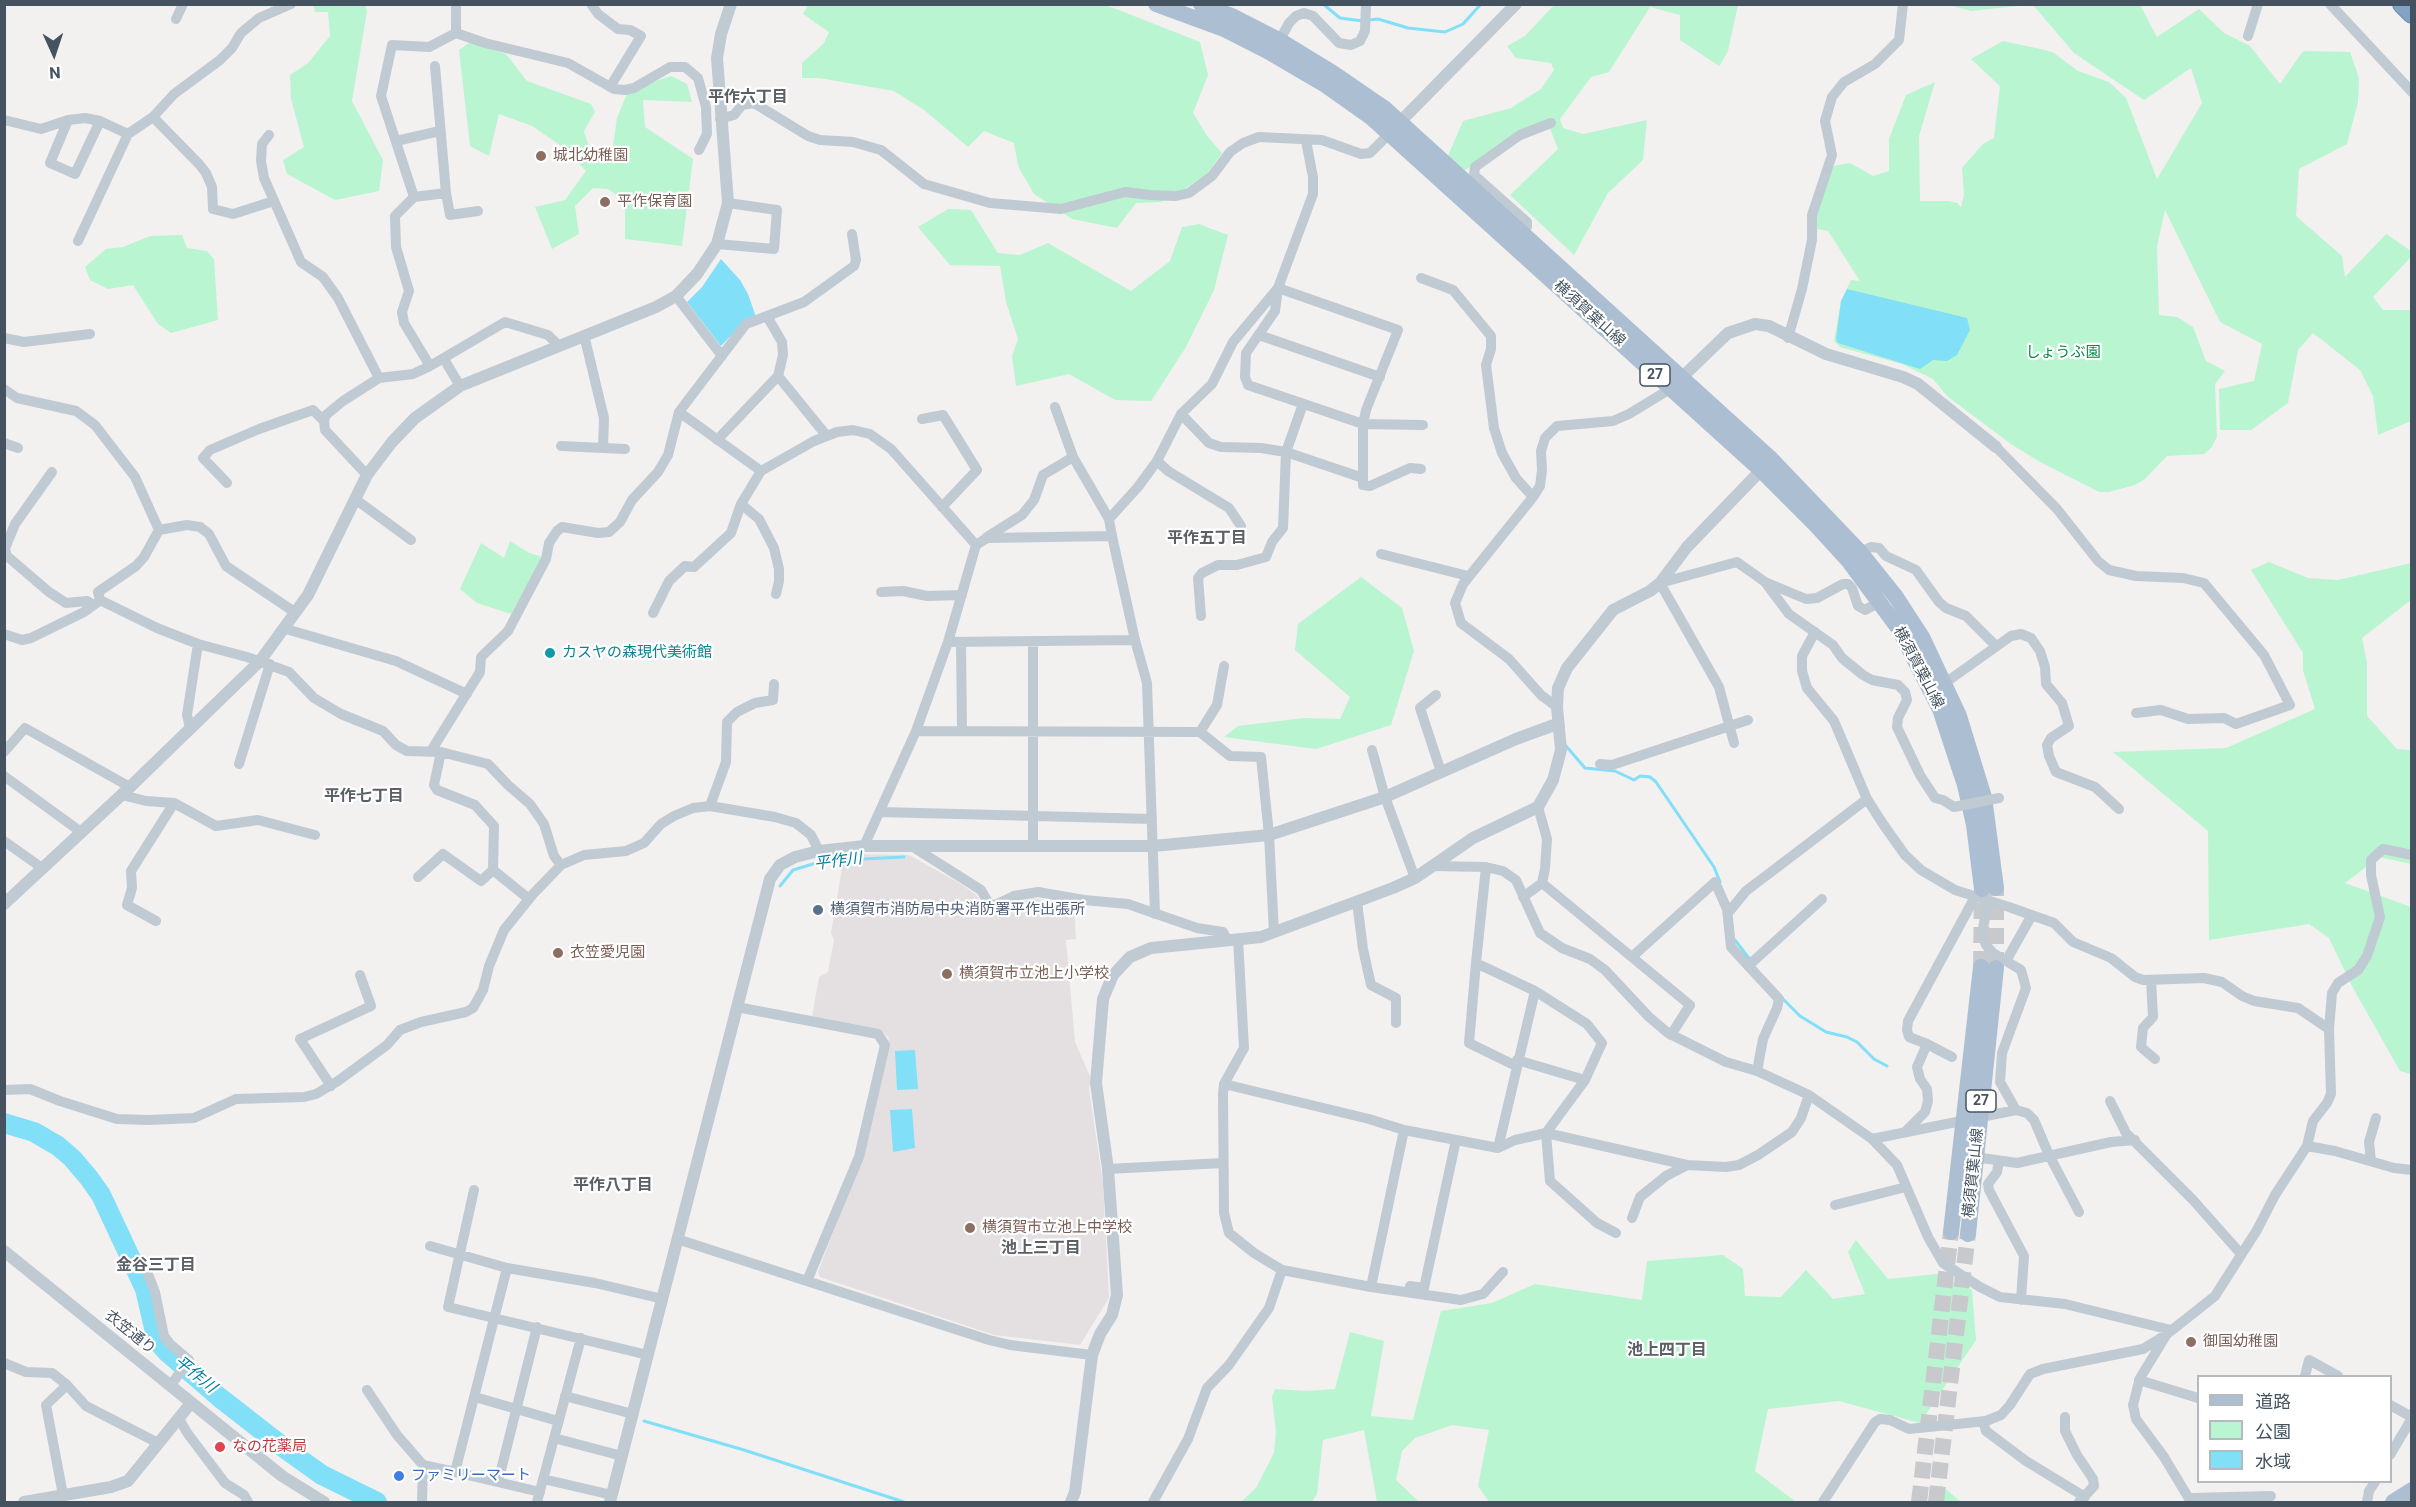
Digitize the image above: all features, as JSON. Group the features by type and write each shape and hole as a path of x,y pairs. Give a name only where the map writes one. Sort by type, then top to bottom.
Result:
{"highway":[{"path":"2402,4 2412,14"}],"main road":[{"name":"横須賀葉山線","path":"1156,4 1275,47 1333,73 1860,552 1896,597 1922,638 1959,716 1984,797 1985,894"},
{"name":"横須賀葉山線","path":"1201,4 1234,17 1275,47"},
{"name":"横須賀葉山線","path":"1766,465 1848,560 1899,629 1919,665 1940,709 1954,749 1974,825 1985,894"},
{"name":"横須賀葉山線","path":"1971,1119 1974,1157 1959,1233 1971,1119 1994,966"},
{"path":"2393,1503 2412,1490"}],"street":[{"path":"176,18 183,4"},
{"path":"78,241 128,134 153,117 174,94 232,48 241,33 259,18 291,4"},
{"path":"456,4 456,33"},
{"path":"591,4 598,14 618,28 630,30 641,36 610,87"},
{"path":"4,904 126,791 189,728 265,662 308,595 367,475 392,442 415,418 460,386 656,307 676,296 698,274 717,243 728,203 717,58 721,34 731,4"},
{"path":"1275,47 1289,23 1296,16 1304,13 1313,16 1340,43 1351,45 1360,41 1365,31 1366,4"},
{"path":"706,114 734,115 742,105 754,102 808,136 820,140 853,141 880,150 924,184 990,203 1061,209 1125,192 1176,196 1189,193 1212,176 1230,152 1259,136 1306,141 1322,140 1361,154 1370,153 1516,4"},
{"path":"1788,338 1802,290 1812,240 1812,215 1832,155 1825,121 1832,97 1844,82 1875,64 1899,40 1903,4"},
{"path":"2248,36 2258,4"},
{"path":"2330,4 2412,93"},
{"path":"414,197 381,96 392,45 429,47 456,33 485,43 568,63 610,87 625,90 634,88 670,67 685,68 698,78 706,114 707,134 699,150"},
{"path":"435,66 446,193 450,214 478,211"},
{"path":"153,117 199,164 213,187 213,209 233,214 274,201"},
{"path":"4,120 41,129 69,120 86,118 100,121 128,134"},
{"path":"69,120 50,163 75,174 100,121"},
{"path":"1516,239 1527,227 1527,222 1474,175 1475,167 1520,135 1551,123"},
{"path":"396,141 440,131"},
{"path":"269,135 262,144 261,161 264,178 301,262 323,277 338,297 380,378"},
{"path":"1306,141 1313,177 1313,194 1278,288 1275,311 1246,353 1245,377 1248,385 1363,424 1423,425"},
{"path":"430,366 404,323 402,312 409,291 396,247 395,216 414,197 446,193"},
{"path":"717,243 774,249 777,210 728,203"},
{"path":"418,877 443,854 481,881 493,870 494,826 475,805 437,790 434,785 436,752 480,672 481,657 508,631 546,559 549,543 557,531 562,527 598,533 609,532 620,522 632,500 658,472 668,455 679,412 746,324 768,318 804,302 854,266 856,260 852,234"},
{"path":"1421,278 1453,290 1491,336 1491,349 1486,364 1494,428 1502,453 1516,478 1533,497"},
{"path":"1278,288 1398,330 1363,424 1363,485 1370,486 1410,468 1421,470"},
{"path":"1109,519 1138,487 1157,460 1181,414 1212,384 1233,342 1278,288"},
{"path":"676,296 722,356"},
{"path":"717,440 778,376 783,355 782,342 768,318"},
{"path":"367,475 325,430 326,415 343,401 380,378 412,374 430,366 505,322 548,335 558,345"},
{"path":"1557,707 1541,695 1509,659 1461,623 1455,603 1457,594 1468,576 1540,486 1541,451 1545,438 1557,426 1613,421 1629,414 1676,383 1728,333 1743,326 1755,324 1769,326 1788,338 1826,354 1903,377 1918,384 1996,447 2057,509 2098,561 2109,570 2136,576 2183,578 2204,583 2264,655 2289,705 2236,724 2224,718 2188,719 2160,710 2136,713"},
{"path":"4,338 24,342 90,334"},
{"path":"584,335 604,418 603,448"},
{"path":"1259,335 1380,377"},
{"path":"444,359 460,386"},
{"path":"778,376 826,435"},
{"path":"4,389 17,398 76,411 95,424 135,477 159,530"},
{"path":"1201,616 1198,578 1202,573 1218,566 1237,565 1266,557 1272,542 1283,528 1286,452 1303,404"},
{"path":"1055,407 1073,457 1109,519 1135,640 1148,683 1155,914"},
{"path":"227,483 203,458 210,450 259,429 313,410 324,421"},
{"path":"679,412 761,471"},
{"path":"1181,414 1209,443 1221,447 1261,448 1286,452 1363,478"},
{"path":"922,419 943,415 977,470 942,507"},
{"path":"653,613 669,581 685,566 693,567 731,533 741,504 761,471 826,435 853,430 870,434 891,449 976,545"},
{"path":"4,442 18,448"},
{"path":"561,446 625,449"},
{"path":"864,846 916,731 948,642 976,545 1022,515 1034,500 1043,475 1073,457"},
{"path":"1157,460 1168,471 1229,508 1241,526"},
{"path":"1071,1503 1075,1492 1092,1355 1100,1334 1112,1315 1116,1295 1108,1169 1096,1083 1103,999 1113,975 1130,957 1151,948 1261,937 1357,902 1415,878 1473,838 1538,807 1553,780 1561,750 1557,724 1558,688 1567,668 1613,610 1650,591 1660,583 1687,547 1766,465"},
{"path":"52,472 15,524 5,545 7,556 49,592 66,603 97,602 198,644 265,662 290,672 314,698 341,714 383,731 396,746 407,751 436,752 488,764 530,804 544,824 554,856 561,865"},
{"path":"355,500 411,540"},
{"path":"741,504 759,519 774,548 779,582 776,594"},
{"path":"4,634 22,640 31,638 84,612 97,602 98,592 136,566 159,530 187,525 200,527 209,534 226,566 296,613"},
{"path":"987,538 1112,536"},
{"path":"1860,552 1871,547 1879,548 1886,556 1917,570 1939,602 1946,608 1966,616 1996,646"},
{"path":"1381,554 1468,576"},
{"path":"1660,583 1737,562 1765,582 1806,599 1817,598 1843,584 1848,584 1852,588 1858,606 1865,610 1880,602"},
{"path":"1765,582 1789,614 1833,645 1842,658 1863,675 1872,680 1898,685 1905,692 1906,700 1898,718 1897,727 1920,775 1935,798 1954,807 2005,797"},
{"path":"1660,583 1684,630 1719,687 1734,743"},
{"path":"881,592 903,591 927,596 962,594"},
{"path":"286,628 396,661 467,694"},
{"path":"1815,632 1802,656 1802,670 1807,688 1820,701 1834,721 1868,799 1883,824 1917,866 1955,890 1985,894 2054,923 2073,942 2111,958 2134,977 2151,980 2204,978 2222,982 2241,996 2254,1001 2298,1008 2329,1029"},
{"path":"1945,683 2012,636 2021,634 2031,638 2040,651 2045,667 2046,684 2062,703 2069,726 2051,738 2047,745 2056,772 2095,787 2120,809"},
{"path":"948,642 1135,640"},
{"path":"1033,641 1033,845"},
{"path":"961,642 962,731"},
{"path":"189,728 186,715 198,644"},
{"path":"239,764 265,662"},
{"path":"1200,732 1217,705 1224,666"},
{"path":"710,806 726,762 728,722 737,712 755,704 773,700 774,684"},
{"path":"1436,694 1420,708 1441,772"},
{"path":"1600,765 1612,765 1748,720"},
{"path":"543,1479 611,1499 770,879 780,865 795,857 819,851 864,846 1153,846 1269,835 1385,797 1516,739 1557,724"},
{"path":"4,752 25,728 146,801 174,803 216,826 258,820 315,835"},
{"path":"916,731 1200,732 1230,756 1261,757 1269,835 1274,933"},
{"path":"1372,750 1385,797 1415,878"},
{"path":"4,776 81,832"},
{"path":"1728,913 1746,891 1868,799"},
{"path":"156,921 127,905 132,888 131,871 174,803"},
{"path":"4,1090 30,1089 117,1119 149,1120 194,1119 236,1099 304,1097 316,1094 331,1086 387,1045 400,1030 473,1008 483,990 489,966 504,930 561,865 584,855 626,851 644,843 661,825 674,816 693,808 710,806 776,816 796,823 811,835 819,851"},
{"path":"1523,897 1542,883 1547,853 1547,839 1538,807"},
{"path":"880,812 1152,819"},
{"path":"4,841 42,868"},
{"path":"910,845 981,890 989,904 995,905 1014,896 1038,892 1084,900 1128,904 1197,928 1223,932 1232,939 1244,1048 1224,1084 1222,1094 1224,1214 1229,1233 1254,1253 1282,1270 1371,1287 1461,1300 1483,1294 1503,1272"},
{"path":"1823,1503 1875,1422 1880,1419 1890,1420 1909,1429 1983,1421 2001,1415 2030,1374 2065,1364 2144,1349 2215,1296 2274,1195 2307,1146 2313,1121 2331,1094 2329,1029 2332,993 2338,984 2358,970 2367,956 2380,917 2371,875 2371,860 2383,849 2412,855"},
{"path":"1433,866 1486,867 1503,871 1516,880 1540,933 1562,948 1590,959 1605,970 1649,1017 1671,1035 1726,1062 1757,1071 1809,1095 1872,1138 1897,1165 1928,1237 1943,1263 1980,1287 2000,1297 2065,1304 2169,1332"},
{"path":"1486,867 1469,1043 1517,1063 1585,1080"},
{"path":"493,870 529,899"},
{"path":"1633,956 1715,882 1728,913 1731,947 1779,999 1763,1039 1757,1071"},
{"path":"1542,883 1690,1005 1671,1035"},
{"path":"1985,894 1982,934 1994,966"},
{"path":"1952,1057 1909,1037 1908,1021 1985,894"},
{"path":"1748,966 1822,899"},
{"path":"1357,902 1363,949 1371,985 1396,998 1396,1023"},
{"path":"1994,966 2032,915"},
{"path":"1476,963 1535,991 1587,1024 1602,1042 1585,1080 1546,1133 1550,1181 1597,1223 1616,1233"},
{"path":"1994,966 2021,970 2026,988 2001,1053 2000,1082 2016,1110"},
{"path":"331,1086 300,1039 371,1006 360,975"},
{"path":"2151,980 2153,1017 2143,1028 2141,1047 2155,1059"},
{"path":"1498,1148 1535,991"},
{"path":"737,1007 878,1034 885,1045 860,1157 807,1281"},
{"path":"1906,1132 1925,1112 1928,1101 1928,1089 1920,1078 1917,1067 1927,1044"},
{"path":"1224,1084 1369,1119 1404,1130 1498,1148 1515,1140 1546,1133 1687,1165 1726,1167 1738,1165 1758,1155 1792,1132 1801,1118 1809,1095"},
{"path":"2110,1101 2126,1133 2193,1200 2241,1254"},
{"path":"1872,1138 2016,1110 2027,1113 2034,1120 2049,1155 2079,1212"},
{"path":"2372,1161 2369,1142 2376,1118"},
{"path":"1371,1287 1404,1130"},
{"path":"1405,1292 1406,1285 1424,1288 1456,1140"},
{"path":"1974,1157 2017,1163 2111,1142 2135,1140"},
{"path":"2307,1146 2394,1168 2412,1170"},
{"path":"1999,1161 1997,1172 1988,1184 2024,1256 2021,1300"},
{"path":"1108,1169 1223,1163"},
{"path":"1632,1218 1640,1197 1666,1176 1687,1165"},
{"path":"1835,1205 1906,1187"},
{"path":"474,1190 448,1307 648,1355"},
{"path":"677,1239 990,1340 1010,1345 1092,1355"},
{"path":"430,1246 507,1268 596,1283 663,1299"},
{"name":"衣笠通り","path":"4,1251 282,1476 324,1503"},
{"path":"455,1472 507,1268"},
{"path":"146,1269 155,1292 164,1336 189,1360 171,1384"},
{"path":"1154,1503 1188,1439 1207,1388 1229,1365 1269,1308 1282,1270"},
{"path":"498,1482 537,1328"},
{"path":"2169,1332 2139,1380 2133,1405 2136,1419 2164,1457 2190,1501 2271,1496"},
{"path":"367,1390 397,1435 423,1465 498,1482 538,1497 581,1338"},
{"path":"2305,1375 2309,1360 2335,1375"},
{"path":"4,1363 26,1372 52,1373 67,1385 86,1406 158,1443"},
{"path":"2139,1380 2197,1397"},
{"path":"63,1495 46,1405 67,1385"},
{"path":"565,1396 633,1413"},
{"path":"475,1397 558,1421"},
{"path":"24,1503 111,1487 128,1481 191,1403"},
{"path":"2392,1406 2412,1418 2392,1453"},
{"path":"1983,1421 1986,1431 2082,1500 2094,1486 2093,1479 2076,1455 2065,1431 2065,1417"},
{"path":"179,1419 193,1442 225,1483 244,1495 249,1503"},
{"path":"554,1438 622,1456"},
{"path":"422,1503 423,1465"},
{"path":"2367,1503 2369,1491 2374,1483"}],"shaded area":[{"path":"909,855 961,884 975,894 989,911 999,906 1004,908 1032,898 1074,905 1076,939 1066,940 1075,1042 1091,1079 1089,1089 1103,1183 1109,1298 1080,1345 994,1335 820,1277 818,1272 859,1164 889,1038 882,1031 812,1017 819,977 828,972 834,940 831,933 844,856"}],"green space":[{"path":"313,4 365,5 367,11 352,101 383,160 379,191 335,200 287,174 283,160 304,147 291,99 290,75 308,63 330,36 328,12 315,12"},
{"path":"1558,4 1738,5 1728,51 1719,66 1680,40 1680,15 1650,7 1609,72 1591,77 1560,119 1563,128 1583,134 1647,120 1643,160 1608,193 1574,255 1510,195 1558,149 1547,121 1463,171 1447,158 1463,121 1511,108 1541,89 1554,70 1551,63 1516,58 1507,46 1525,36 1552,7"},
{"path":"1949,4 2027,5 1971,11"},
{"path":"808,5 1106,5 1200,42 1208,75 1193,113 1207,136 1222,153 1207,174 1170,199 1160,202 1136,203 1117,228 1072,219 1034,194 1018,166 1014,143 984,131 968,147 924,110 894,91 819,78 802,78 802,63 824,43 829,32 803,14"},
{"name":"しょうぶ園","path":"2033,5 2140,5 2157,37 2199,9 2224,33 2250,46 2280,84 2303,51 2350,52 2359,78 2358,102 2347,144 2299,169 2296,216 2342,256 2345,277 2386,234 2411,251 2411,257 2373,297 2383,310 2411,310 2411,421 2378,435 2373,396 2360,370 2313,333 2298,350 2288,403 2251,430 2220,430 2219,389 2254,381 2262,344 2220,322 2165,210 2157,246 2159,315 2177,317 2193,327 2206,361 2225,371 2215,384 2217,437 2212,447 2204,454 2167,456 2145,479 2135,485 2109,492 2099,492 2040,462 2011,444 1948,397 1933,379 1902,364 1840,347 1834,341 1841,301 1851,280 1860,281 1828,231 1808,227 1833,166 1850,163 1873,176 1889,171 1889,139 1906,95 1935,82 1919,136 1920,201 1948,201 1957,203 1961,207 1964,195 1962,168 1983,144 1994,138 2000,86 1971,59 2003,41 2054,53 2078,71 2109,82 2126,98 2157,179 2202,103 2191,68 2144,100 2074,53"},
{"path":"470,42 506,54 527,81 591,104 595,112 584,131 592,157 613,146 617,118 626,96 644,85 671,76 687,84 692,102 643,100 645,127 693,159 682,246 625,239 625,201 608,189 593,188 575,206 579,234 552,249 535,207 565,200 586,171 564,148 532,126 499,114 489,156 470,146 459,50"},
{"path":"948,209 971,210 998,253 1020,255 1048,243 1131,291 1170,261 1182,227 1199,224 1228,235 1214,290 1186,347 1151,401 1115,400 1069,374 1016,386 1012,356 1018,339 1006,302 1000,266 950,265 918,227"},
{"path":"182,235 187,248 207,251 214,259 218,320 171,333 158,324 133,285 108,289 90,280 85,267 106,249 123,247 150,236"},
{"path":"510,541 529,553 543,557 511,614 477,603 460,589 481,543 504,558"},
{"path":"2269,562 2308,578 2338,580 2411,563 2411,600 2362,638 2367,663 2367,716 2397,749 2411,750 2411,864 2379,857 2345,883 2411,907 2411,1074 2400,1071 2353,988 2329,938 2309,924 2209,940 2208,831 2113,752 2226,748 2315,709 2303,670 2303,653 2251,570"},
{"path":"1361,577 1402,608 1414,651 1391,725 1316,749 1224,737 1238,726 1304,718 1340,719 1350,697 1295,650 1298,624"},
{"path":"1856,1240 1888,1279 1937,1274 1972,1290 1976,1340 1920,1423 1839,1401 1768,1409 1755,1471 1796,1502 1489,1502 1478,1486 1489,1430 1452,1425 1415,1438 1402,1451 1396,1480 1419,1502 1377,1502 1364,1430 1323,1440 1317,1494 1312,1502 1241,1502 1256,1488 1274,1453 1276,1432 1272,1397 1275,1389 1307,1391 1335,1389 1350,1332 1384,1341 1371,1416 1413,1420 1441,1311 1492,1303 1535,1284 1642,1300 1647,1261 1723,1255 1743,1269 1745,1296 1781,1297 1806,1270 1833,1299 1865,1294 1848,1252"},
{"path":"1941,1485 1961,1502 1932,1502"}],"water":[{"path":"721,259 740,280 756,317 745,321 721,346 687,302 702,287"},
{"path":"1847,289 1967,318 1970,330 1957,355 1947,361 1933,360 1920,369 1838,343 1836,340 1841,301"},
{"path":"915,1050 918,1089 897,1090 895,1051"},
{"path":"912,1109 915,1148 893,1152 890,1110"}],"waterway":[{"path":"1323,4 1340,18 1363,21"},
{"path":"1369,20 1378,19 1408,28 1445,32 1463,24 1481,4"},
{"path":"1566,746 1585,768 1615,771 1634,780 1640,776 1650,777 1656,782 1714,867 1720,882"},
{"name":"平作川","path":"780,886 793,870 823,861 904,857"},
{"path":"1735,940 1751,961"},
{"path":"1782,998 1800,1016 1826,1032 1857,1042 1874,1059 1887,1066"},
{"name":"平作川","path":"4,1123 34,1132 58,1146 89,1178 101,1195 145,1289 155,1332 160,1344 168,1353 219,1397 322,1475 377,1502"},
{"path":"644,1421 744,1450 904,1502"}],"tunnel":[{"path":"1996,888 1996,968"},
{"path":"1981,967 1982,889"},
{"path":"1919,1502 1951,1232"},
{"path":"1936,1502 1968,1234"}],"place":[{"name":"城北幼稚園","path":"541,156"},
{"name":"平作保育園","path":"605,202"},
{"name":"カスヤの森現代美術館","path":"550,653"},
{"name":"横須賀市消防局中央消防署平作出張所","path":"818,910"},
{"name":"衣笠愛児園","path":"558,953"},
{"name":"横須賀市立池上小学校","path":"947,974"},
{"name":"横須賀市立池上中学校","path":"970,1228"},
{"name":"御国幼稚園","path":"2191,1342"},
{"name":"なの花薬局","path":"220,1447"},
{"name":"ファミリーマート","path":"399,1476"}],"district":[{"name":"平作六丁目","path":"748,98"},
{"name":"平作五丁目","path":"1207,539"},
{"name":"平作七丁目","path":"364,797"},
{"name":"平作八丁目","path":"613,1186"},
{"name":"池上三丁目","path":"1041,1249"},
{"name":"金谷三丁目","path":"156,1266"},
{"name":"池上四丁目","path":"1667,1351"}]}
